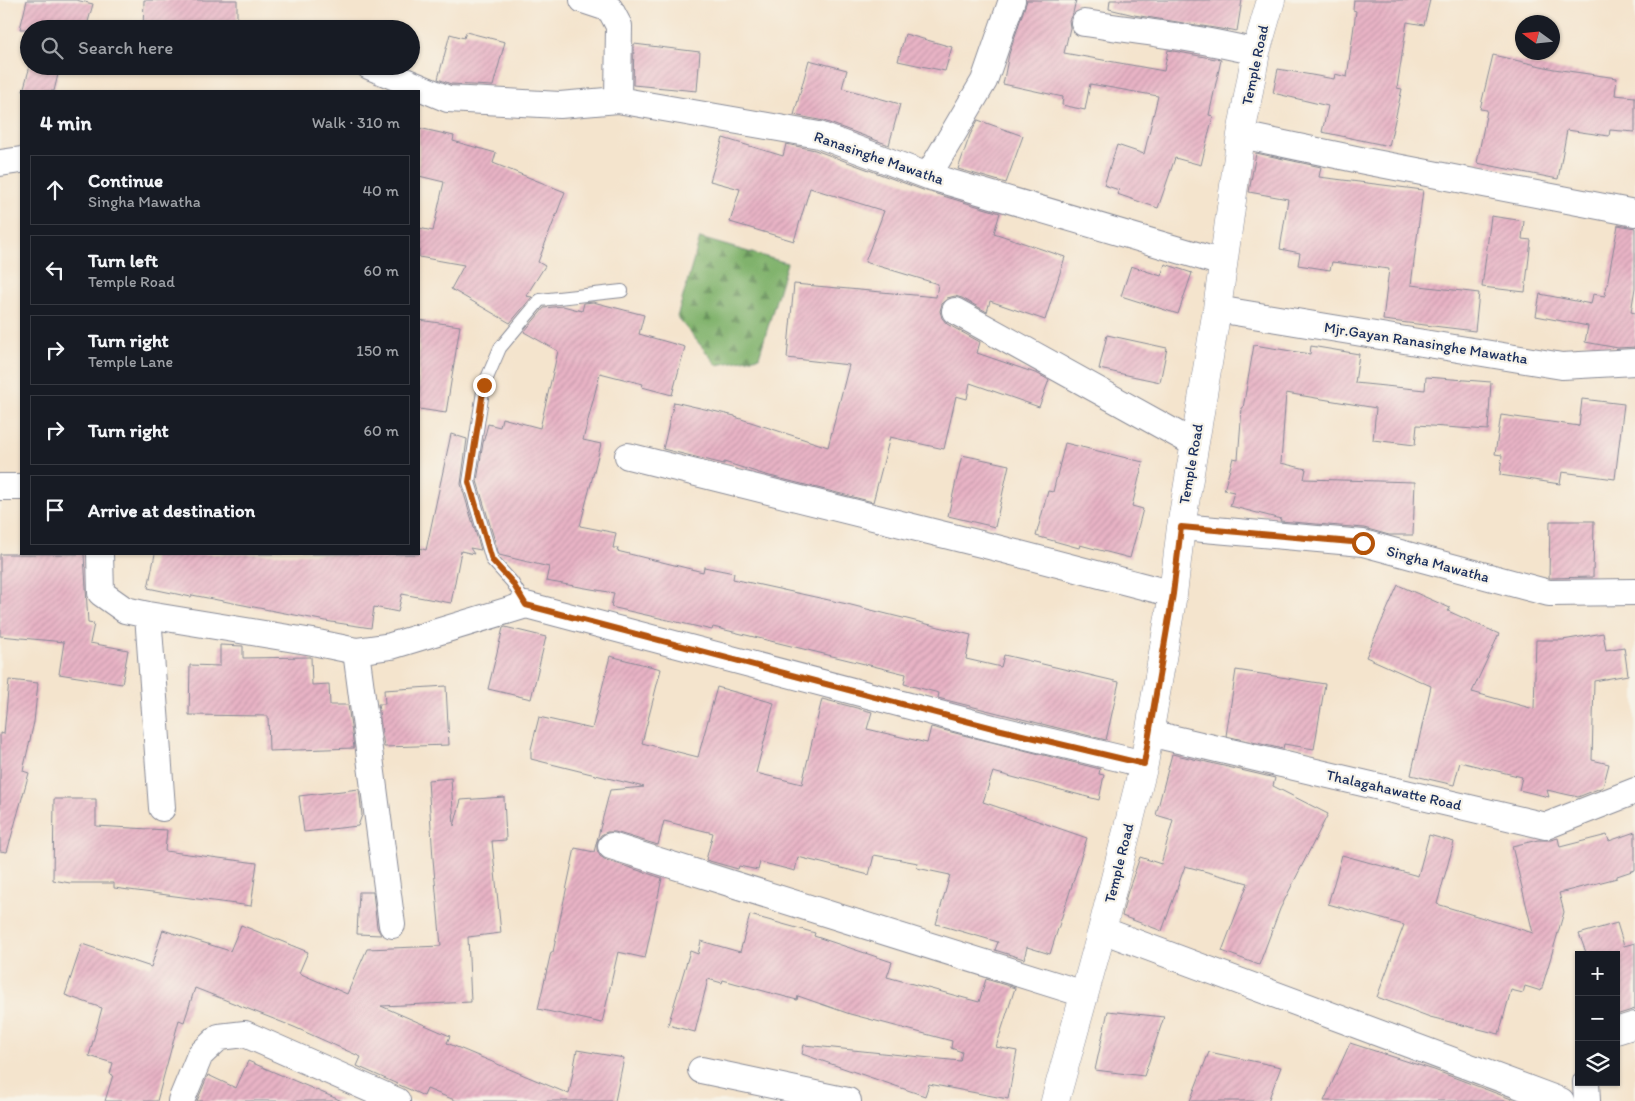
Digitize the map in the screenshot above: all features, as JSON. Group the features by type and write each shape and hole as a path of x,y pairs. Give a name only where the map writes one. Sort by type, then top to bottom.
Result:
{"street":[{"path":"583,0 610,9 618,26 618,100"},
{"path":"928,176 984,81 1012,0"},
{"name":"Temple Road","path":"1055,1101 1102,930 1144,764 1173,594 1181,527 1217,309 1241,135 1256,52 1271,0"},
{"path":"1084,23 1168,34 1256,52"},
{"name":"Ranasinghe Mawatha","path":"391,75 448,99 560,105 618,100 819,135 928,176 1223,263"},
{"path":"1241,135 1365,161 1635,212"},
{"path":"0,163 20,160"},
{"name":"Mjr.Gayan Ranasinghe Mawatha","path":"1217,309 1562,366 1635,362"},
{"path":"955,311 1195,444"},
{"path":"628,456 990,546 1173,594"},
{"path":"0,486 20,487"},
{"name":"Singha Mawatha","path":"1181,527 1363,543 1549,593 1635,592"},
{"path":"100,555 101,593 125,610 148,615 356,650 391,646 526,605 993,728 1144,764"},
{"path":"148,615 162,808"},
{"path":"356,650 392,925"},
{"name":"Thalagahawatte Road","path":"1149,733 1546,826 1635,791"},
{"path":"611,846 1084,994"},
{"path":"1102,930 1561,1101"},
{"path":"1620,1030 1635,1025"},
{"path":"181,1101 200,1055 219,1037 245,1034 396,1101"},
{"path":"701,1070 848,1101"},
{"path":"1586,1086 1587,1101"}],"lane":[{"path":"526,605 512,582 492,560 469,482 484,385 500,348 540,300 622,292"}],"green space":[{"path":"700,238 787,263 759,357 717,365 677,317"}],"building":[{"path":"27,0 76,0 93,4 89,20 22,20"},
{"path":"144,0 237,0 237,20 143,20"},
{"path":"1027,0 1076,0 1069,20 1070,28 1064,53 1164,71 1168,50 1221,60 1209,115 1213,116 1201,165 1175,158 1158,208 1117,194 1119,190 1104,185 1117,145 1144,154 1158,96 1090,84 1085,110 1062,105 1063,97 1003,84 1009,54"},
{"path":"1110,0 1242,0 1237,31 1134,15 1109,9"},
{"path":"1354,0 1430,0 1424,25 1407,22 1397,88 1402,89 1389,146 1322,132 1328,106 1273,93 1278,69 1334,79 1335,74 1347,77 1356,11 1353,10"},
{"path":"466,32 505,42 493,86 451,84 438,79 450,34 464,38"},
{"path":"905,34 952,47 945,71 898,61"},
{"path":"634,44 700,52 697,91 633,85"},
{"path":"1493,55 1554,69 1617,78 1615,95 1635,97 1635,132 1610,130 1609,136 1567,130 1558,179 1477,163 1487,110 1480,109"},
{"path":"809,60 847,70 842,88 900,104 889,145 824,121 794,115"},
{"path":"27,75 58,75 54,90 23,90"},
{"path":"978,120 1023,136 1006,183 958,169 970,135"},
{"path":"420,128 454,136 453,141 496,153 493,163 565,192 538,262 545,266 526,296 532,297 510,323 451,289 464,265 420,257 420,228 433,231 444,182 420,176"},
{"path":"723,138 783,156 786,144 815,150 923,190 1000,213 994,233 1065,257 1045,320 990,301 987,312 955,296 947,298 942,304 940,311 942,318 947,324 980,342 977,353 1038,374 1049,380 1039,407 970,383 967,399 956,396 944,449 890,437 873,502 766,475 724,462 724,464 663,449 674,402 735,416 828,447 849,365 787,358 794,284 936,297 938,284 865,262 884,211 810,188 794,241 730,222 740,189 710,181"},
{"path":"1256,153 1321,167 1319,177 1423,190 1411,285 1479,293 1475,331 1383,320 1389,269 1332,262 1330,270 1298,265 1300,253 1280,249 1288,199 1249,192"},
{"path":"1491,216 1524,221 1522,239 1531,240 1525,292 1482,287"},
{"path":"1618,225 1635,228 1635,288 1631,312 1635,313 1635,347 1618,348 1585,342 1588,326 1536,316 1540,294 1591,304 1593,294 1605,296"},
{"path":"1165,264 1192,273 1178,314 1121,296 1131,266 1161,276"},
{"path":"593,302 644,315 639,334 685,347 672,395 642,387 643,384 600,373 583,440 601,444 580,526 616,533 613,548 618,548 617,551 703,572 704,567 734,573 733,579 847,604 971,635 966,659 1001,667 1004,655 1119,682 1106,740 938,698 939,693 904,684 906,674 713,627 712,630 611,607 614,593 546,581 549,567 499,555 477,481 488,424 500,427 502,418 540,428 558,351 524,332 544,308 563,306 582,311 584,303"},
{"path":"420,320 460,326 446,413 420,409"},
{"path":"1107,335 1167,348 1160,382 1099,369"},
{"path":"1254,345 1310,354 1311,346 1359,354 1355,383 1425,390 1426,377 1491,382 1488,430 1417,425 1415,445 1373,440 1376,408 1286,393 1281,463 1306,469 1304,479 1415,482 1413,535 1389,535 1364,528 1280,521 1281,519 1230,506 1234,492 1224,490 1233,458 1238,459 1242,408"},
{"path":"1582,399 1624,404 1615,479 1562,472 1560,484 1500,475 1502,455 1495,454 1501,415 1579,426"},
{"path":"451,434 467,439 461,484 481,550 470,548 474,554 461,551 451,603 402,594 398,612 374,607 371,628 148,588 155,555 420,555 420,548 426,550"},
{"path":"1065,443 1143,462 1132,506 1143,509 1130,558 1080,545 1079,548 1036,536 1048,491 1053,492"},
{"path":"962,455 1009,465 995,527 948,516"},
{"path":"1550,521 1594,521 1593,577 1549,578"},
{"path":"0,554 84,555 88,623 94,624 90,643 128,650 122,684 59,674 64,642 0,636"},
{"path":"1398,585 1450,608 1448,611 1499,634 1472,692 1534,709 1536,640 1563,640 1603,633 1606,650 1624,647 1628,675 1594,681 1592,760 1609,764 1603,787 1578,797 1547,790 1549,797 1519,790 1522,777 1460,762 1454,785 1411,775 1431,686 1366,657"},
{"path":"503,628 546,637 531,699 488,689"},
{"path":"220,645 243,646 243,658 311,657 312,685 329,684 330,705 348,705 354,748 269,751 268,716 189,715 190,665 220,666"},
{"path":"610,656 661,669 642,743 698,757 717,687 774,703 756,773 802,784 822,699 872,712 867,729 927,743 931,727 1100,769 1099,774 1104,775 1099,800 993,772 983,802 1087,838 1050,954 1027,947 1024,959 995,950 998,942 936,924 950,875 917,868 918,863 874,855 869,875 798,857 795,871 760,862 758,870 739,866 738,869 706,860 713,833 664,821 658,845 615,832 607,832 601,835 597,842 597,850 600,856 606,860 662,878 645,958 618,952 602,1023 538,1009 551,952 553,952 575,848 594,852 610,790 644,787 531,759 531,749 539,717 592,729"},
{"path":"1236,670 1325,684 1314,749 1284,744 1283,749 1226,736"},
{"path":"9,680 38,683 34,722 23,771 29,773 7,852 0,851 0,733 4,734"},
{"path":"446,686 449,745 384,747 378,704 385,704 384,690"},
{"path":"1172,754 1275,778 1273,786 1328,814 1280,909 1259,965 1222,951 1248,883 1185,866 1162,931 1122,916 1127,894 1140,857 1161,864 1173,820 1156,815"},
{"path":"451,778 454,826 461,800 504,797 506,840 492,841 501,933 468,937 471,1002 381,1006 450,1036 447,1043 569,1094 577,1050 624,1058 615,1101 457,1101 427,1089 424,1096 357,1066 361,1057 294,1027 195,988 184,1022 179,1020 157,1101 105,1101 113,1075 110,1074 113,1063 89,1056 102,1008 65,995 82,944 151,967 163,930 230,951 241,925 308,952 299,973 347,994 367,949 441,946 428,780"},
{"path":"359,789 362,815 358,826 304,832 299,796"},
{"path":"54,799 96,799 96,826 167,830 165,851 257,863 251,906 114,888 114,883 70,883 53,880"},
{"path":"1635,832 1635,870 1617,876 1617,878 1559,893 1564,912 1541,991 1525,986 1523,993 1511,990 1499,1034 1430,1017 1377,997 1404,925 1328,904 1342,855 1418,876 1429,835 1454,842 1437,904 1533,933 1512,846 1558,838 1560,847 1607,835 1609,841"},
{"path":"359,892 373,892 377,927 381,935 357,934"},
{"path":"750,915 815,933 814,936 892,962 887,977 979,1002 986,979 1015,988 996,1047 1017,1051 1008,1099 929,1084 925,1096 802,1054 804,1045 960,1061 962,1052 951,1048 952,1041 850,1014 798,996 797,1000 723,980 722,983 708,979 695,1032 668,1025 690,951 698,954 701,941 740,952"},
{"path":"1617,923 1624,946 1635,943 1635,1009 1620,1014 1620,951 1585,951 1579,934"},
{"path":"1108,1011 1164,1017 1144,1076 1095,1070"},
{"path":"1350,1043 1434,1070 1514,1101 1324,1101"},
{"path":"1209,1052 1281,1067 1268,1101 1190,1101"},
{"path":"248,1061 342,1101 197,1101 208,1075 236,1088"}],"route":[{"path":"484,385 469,482 492,560 512,582 526,605 993,728 1144,764 1173,594 1181,527 1363,543"}]}
